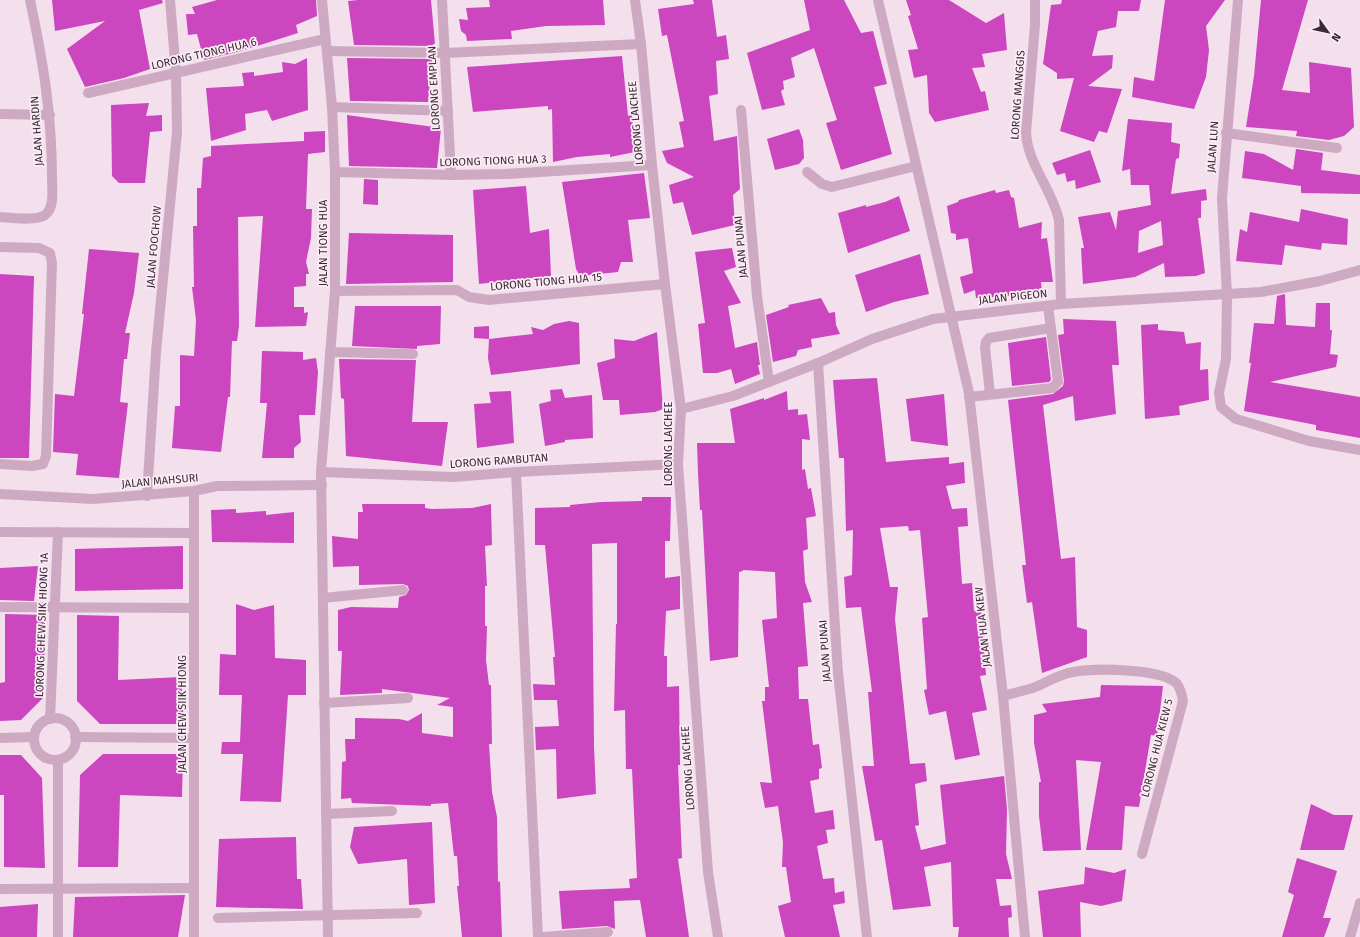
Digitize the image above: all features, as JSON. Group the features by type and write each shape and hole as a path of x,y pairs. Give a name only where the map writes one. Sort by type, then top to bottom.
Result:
{"street":[{"name":"JALAN HARDIN","path":"0,217 35,218 44,216 49,211 52,195 50,115 39,40 30,0"},
{"name":"JALAN FOOCHOW","path":"147,496 156,352 177,132 176,73 170,0"},
{"name":"JALAN TIONG HUA","path":"322,0 325,39 328,51 335,172 335,292 321,472 328,937"},
{"name":"LORONG EMPLAN","path":"442,0 451,175"},
{"name":"LORONG LAICHEE","path":"635,0 641,44 665,284 681,409 678,464 708,872 718,937"},
{"name":"JALAN HUA KIEW","path":"878,0 970,397 1003,696 1024,937"},
{"name":"LORONG MANGGIS","path":"1035,0 1035,25 1026,133 1027,146 1030,155 1056,206 1059,220 1061,304"},
{"name":"JALAN LUN","path":"1238,0 1226,133 1222,198 1227,295 1226,359 1219,393 1221,407 1236,418 1250,423 1309,441 1360,450"},
{"name":"LORONG TIONG HUA 6","path":"88,93 325,39"},
{"path":"328,51 445,53 641,44"},
{"path":"332,107 448,111"},
{"name":"JALAN PUNAI","path":"740,110 757,296 769,382"},
{"path":"0,114 50,115"},
{"path":"1226,133 1337,148"},
{"name":"LORONG TIONG HUA 3","path":"335,172 451,175 506,174 652,165"},
{"path":"807,172 822,184 832,187 916,166"},
{"path":"0,247 39,248 50,253 52,263 46,456 43,464 32,466 0,464"},
{"name":"JALAN PIGEON","path":"681,409 733,396 818,363 872,339 933,319 1061,304 1261,292 1320,281 1360,270"},
{"name":"LORONG TIONG HUA 15","path":"335,292 457,290 469,297 489,300 665,284"},
{"path":"970,397 1052,388 1056,385 1058,382 1048,306"},
{"path":"990,394 985,347 989,338 1051,328"},
{"path":"330,352 413,354"},
{"name":"JALAN PUNAI","path":"818,363 838,673 866,937"},
{"name":"LORONG RAMBUTAN","path":"321,472 454,477 516,472 678,464"},
{"path":"516,472 538,937"},
{"name":"JALAN MAHSURI","path":"0,494 93,499 194,492 230,486 322,485"},
{"name":"JALAN CHEW SIIK HIONG","path":"194,492 194,937"},
{"path":"0,532 194,533"},
{"name":"LORONG CHEW SIIK HIONG 1A","path":"50,719 58,532"},
{"path":"323,598 403,590"},
{"path":"0,607 194,608"},
{"name":"LORONG HUA KIEW 5","path":"1003,696 1033,688 1071,672 1094,669 1134,671 1165,677 1176,683 1182,694 1183,701 1142,854"},
{"path":"324,704 408,698"},
{"path":"50,719 57,719 69,724 75,737 73,749 69,754 58,760 45,758 40,754 34,743 34,737 39,726 50,719"},
{"path":"0,738 34,737"},
{"path":"75,737 194,738"},
{"path":"58,760 58,937"},
{"path":"326,814 392,811"},
{"path":"0,889 194,888"},
{"path":"1350,937 1360,903"},
{"path":"218,918 417,913"},
{"path":"544,937 608,932"}],"building":[{"path":"52,0 162,0 163,3 139,10 150,69 124,78 85,87 67,49 105,21 55,31"},
{"path":"217,0 316,0 317,16 296,25 298,33 241,51 204,60 197,34 188,35 186,14 195,14 192,7"},
{"path":"431,0 435,44 433,44 433,46 354,45 348,1"},
{"path":"489,0 603,0 605,25 546,26 511,31 512,39 467,41 466,35 461,31 459,19 468,20 466,8 490,7"},
{"path":"693,0 712,0 717,37 726,35 729,59 716,61 718,94 709,96 714,141 737,136 740,189 733,195 735,225 692,235 683,202 673,204 669,185 694,177 667,163 662,151 684,147 679,122 684,121 667,35 662,36 658,9 694,4"},
{"path":"804,0 844,0 861,33 873,31 887,84 874,87 892,154 841,170 826,123 837,120 814,48 791,58 795,77 783,81 784,89 781,91 785,105 762,110 747,53 810,30"},
{"path":"906,0 949,0 986,23 1004,13 1007,50 982,54 985,67 972,68 981,92 985,91 989,110 935,122 929,113 927,75 914,78 908,50 918,49 908,16 911,15"},
{"path":"1062,0 1141,0 1139,11 1118,11 1116,27 1098,31 1092,56 1113,55 1112,68 1088,86 1122,89 1107,133 1099,131 1094,142 1060,131 1074,78 1057,79 1057,73 1043,64 1051,5 1061,4"},
{"path":"1165,0 1225,0 1206,26 1209,50 1206,77 1194,109 1132,97 1134,77 1154,81"},
{"path":"1261,0 1308,0 1282,90 1310,93 1309,62 1351,68 1354,127 1344,136 1329,140 1296,136 1297,131 1246,127 1254,76"},
{"path":"622,56 628,116 632,115 635,152 610,157 610,154 577,157 553,162 552,109 548,110 548,106 473,112 467,67"},
{"path":"307,58 308,110 272,121 267,110 245,114 246,130 211,141 206,88 244,86 242,73 254,72 254,76 283,72 282,62 295,64"},
{"path":"347,58 432,59 428,102 350,101"},
{"path":"149,103 146,116 162,115 162,131 150,132 145,183 119,183 112,176 111,105"},
{"path":"347,115 441,128 437,168 349,166"},
{"path":"1128,119 1172,123 1171,142 1180,144 1179,158 1176,159 1171,194 1206,189 1207,200 1201,201 1201,218 1198,218 1205,273 1196,276 1165,277 1164,263 1135,277 1083,284 1081,248 1084,248 1078,217 1110,212 1116,230 1118,211 1151,205 1149,185 1131,185 1130,169 1122,171","holes":["1161,221 1163,245 1138,253 1139,231"]},
{"path":"799,129 803,140 804,158 799,164 775,170 767,139"},
{"path":"325,131 325,152 308,154 306,209 312,209 311,238 306,262 309,274 306,274 306,286 294,287 294,307 304,307 304,313 308,312 306,326 255,327 263,216 238,217 239,326 237,341 232,341 230,397 228,397 221,452 172,448 175,406 180,406 180,355 194,356 196,320 192,287 194,287 193,226 197,226 197,188 201,188 203,158 211,156 211,146 304,141 304,132"},
{"path":"1296,149 1323,153 1321,170 1360,175 1360,194 1301,193 1301,186 1242,178 1245,151 1264,154 1293,170"},
{"path":"1090,150 1101,182 1076,189 1075,180 1067,182 1065,173 1057,175 1052,163"},
{"path":"644,173 650,218 628,220 633,262 621,262 618,272 580,276 576,269 562,182"},
{"path":"364,179 378,180 378,205 363,204"},
{"path":"526,186 530,233 549,229 551,276 479,284 473,190"},
{"path":"995,190 996,193 1009,190 1011,197 1014,198 1019,228 1042,222 1041,239 1047,238 1053,282 1041,282 1042,291 999,297 976,298 975,290 964,294 960,277 973,273 968,238 956,240 956,234 951,233 947,206 958,202 959,200"},
{"path":"899,196 910,231 848,253 838,213 866,205 866,207 885,202"},
{"path":"1301,209 1348,219 1347,245 1322,243 1321,250 1285,245 1282,265 1236,261 1240,229 1247,232 1250,212 1299,222"},
{"path":"349,233 453,235 453,282 346,284"},
{"path":"732,248 736,267 724,271 741,303 728,306 735,348 757,342 760,365 758,365 760,374 735,384 731,369 717,373 703,373 698,324 705,323 695,252"},
{"path":"89,249 139,253 134,293 125,333 130,333 127,359 124,359 120,402 128,403 119,478 76,475 78,454 53,452 55,394 74,396 84,314 82,314"},
{"path":"920,254 929,294 894,302 866,312 855,275"},
{"path":"0,274 34,276 29,458 0,458"},
{"path":"1285,294 1286,325 1315,327 1316,303 1330,303 1330,330 1332,330 1330,354 1338,355 1336,367 1270,382 1360,397 1360,438 1316,430 1316,425 1244,411 1251,363 1249,363 1254,323 1274,324 1277,296"},
{"path":"821,298 829,313 835,312 836,325 840,334 811,339 812,347 798,350 796,356 773,362 766,315 789,307 788,305"},
{"path":"355,306 441,306 440,344 417,346 417,349 352,346"},
{"path":"1063,319 1116,321 1119,365 1112,365 1116,414 1075,421 1073,396 1043,405 1061,559 1075,557 1077,627 1087,630 1087,657 1042,673 1032,602 1027,603 1022,565 1026,565 1008,400 1053,394 1063,386 1064,381 1058,335 1064,334"},
{"path":"569,321 579,323 580,364 491,375 488,358 489,339 533,334 531,327 543,330 554,324"},
{"path":"1158,324 1158,330 1184,332 1186,344 1201,342 1200,370 1208,369 1209,400 1179,406 1180,415 1145,419 1141,325"},
{"path":"489,326 489,339 474,338 474,327"},
{"path":"657,332 663,409 655,412 620,415 619,400 603,400 597,363 615,358 614,339 634,341"},
{"path":"1046,337 1051,380 1049,382 1012,386 1008,343"},
{"path":"262,351 303,352 303,360 316,358 318,372 315,415 299,415 301,442 294,448 294,458 262,458 267,403 260,403"},
{"path":"339,359 416,360 412,422 448,422 442,466 346,456 344,399 341,398"},
{"path":"877,378 886,462 949,457 949,464 964,462 965,483 946,486 952,509 967,508 968,526 958,527 962,584 972,583 974,611 981,610 986,675 980,676 987,710 972,713 980,755 955,760 946,711 929,715 924,690 927,689 922,618 928,617 920,530 909,531 908,526 880,528 890,587 898,587 895,619 910,764 925,763 927,781 915,784 919,825 915,826 921,850 946,844 940,785 1004,776 1007,809 1006,854 1012,879 996,879 1000,906 1011,905 1012,917 1008,918 1009,937 958,937 959,927 953,927 951,862 924,867 931,906 893,910 882,840 875,841 862,766 874,766 868,692 872,692 861,607 846,608 844,577 852,575 853,530 846,531 844,458 839,458 833,380"},
{"path":"562,389 565,398 592,395 593,438 565,440 565,442 545,446 539,404 551,401 550,390"},
{"path":"511,391 514,443 477,448 474,404 491,403 489,392"},
{"path":"787,391 788,410 798,409 798,415 807,414 810,440 802,439 802,470 805,469 808,489 811,488 816,516 806,518 808,549 803,551 805,582 812,602 803,603 808,666 798,667 799,699 808,699 813,745 819,744 822,768 819,769 819,779 810,781 815,813 833,810 835,829 826,830 828,843 817,846 823,879 834,878 835,893 844,891 845,903 833,905 840,937 785,937 778,906 791,902 786,867 782,867 783,842 778,806 765,808 760,782 772,783 762,701 765,701 765,687 769,687 762,620 777,618 775,572 743,570 739,572 738,657 710,661 697,443 735,443 730,409 764,398 764,400"},
{"path":"944,394 948,446 911,441 906,399"},
{"path":"642,497 671,497 670,541 665,541 665,578 680,576 680,609 666,611 664,656 667,656 667,687 679,686 680,765 678,765 682,858 678,859 689,937 646,937 640,900 614,901 615,929 607,926 562,929 559,891 630,888 629,879 637,878 632,769 626,769 625,710 614,711 617,624 617,543 592,544 594,746 596,794 557,799 556,749 536,750 535,727 559,726 557,700 534,700 533,684 555,685 553,657 555,657 545,545 535,545 535,508 570,507 570,505 601,502 642,501"},
{"path":"362,504 425,504 425,508 432,509 472,508 491,504 492,545 485,546 487,586 485,586 485,626 487,626 486,660 489,685 491,685 492,744 489,744 492,792 497,817 498,882 500,881 502,937 462,937 457,886 459,886 457,856 454,856 448,803 431,804 431,806 352,803 351,798 341,799 342,762 346,761 345,739 355,739 355,718 399,719 408,721 422,713 422,733 453,737 453,707 437,705 450,698 382,689 382,693 340,695 342,651 338,651 338,610 351,607 398,608 399,597 406,595 409,590 408,586 403,584 359,585 359,566 333,567 332,536 358,539 358,512 363,512"},
{"path":"236,509 236,513 266,511 266,515 294,512 294,543 212,542 211,510"},
{"path":"183,546 183,589 75,591 75,549"},
{"path":"38,566 34,601 0,600 0,568"},
{"path":"236,604 254,610 274,605 275,658 306,660 306,695 288,695 281,802 240,801 243,754 221,754 222,742 240,742 242,695 219,695 220,654 236,655"},
{"path":"5,614 45,615 44,697 21,720 0,721 0,683 5,682"},
{"path":"77,615 119,616 118,680 181,677 184,724 100,724 77,701"},
{"path":"1101,685 1163,686 1157,736 1151,735 1139,807 1125,806 1122,850 1086,850 1101,762 1076,760 1081,850 1043,851 1039,816 1039,782 1041,782 1034,743 1034,715 1047,712 1042,704 1100,697"},
{"path":"103,754 183,754 182,797 120,795 118,867 78,867 80,775"},
{"path":"0,755 21,755 42,778 45,868 4,867 4,795 0,795"},
{"path":"1311,804 1334,815 1353,815 1344,850 1300,850"},
{"path":"432,822 435,903 409,905 407,859 358,864 350,847 354,827"},
{"path":"296,837 297,879 301,879 303,909 216,907 219,839"},
{"path":"1297,858 1337,871 1323,918 1331,918 1324,937 1282,937 1294,895 1288,892"},
{"path":"1085,867 1114,873 1126,869 1122,901 1101,906 1080,902 1081,937 1043,937 1038,891 1084,884"},
{"path":"185,895 178,937 73,937 75,897"},
{"path":"38,904 37,937 0,937 0,907"}]}
